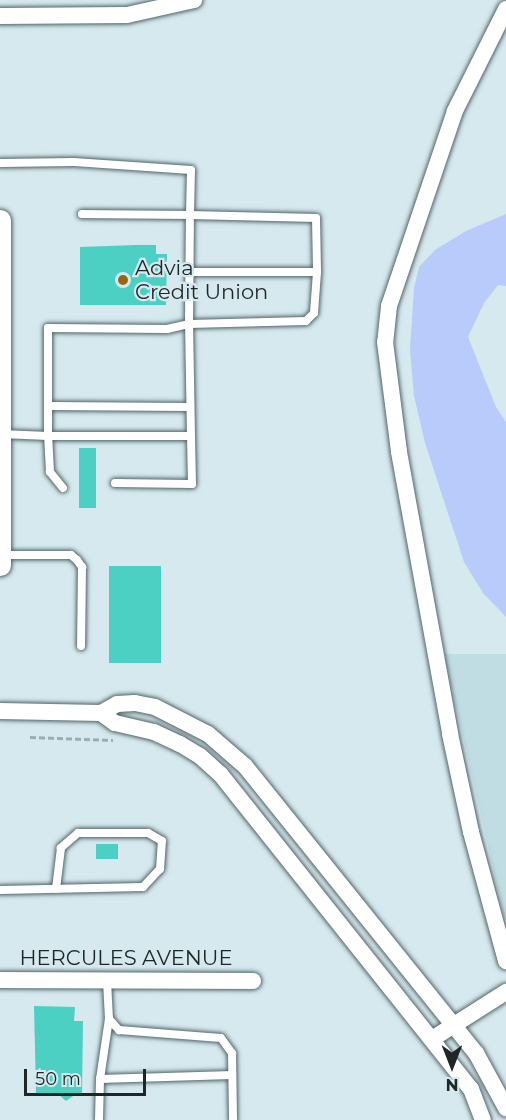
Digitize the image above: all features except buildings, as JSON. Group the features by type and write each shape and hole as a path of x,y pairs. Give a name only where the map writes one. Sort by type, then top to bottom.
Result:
{"street":[{"path":"0,16 127,15 194,0"},
{"path":"506,9 455,111 389,306 385,342 399,452 448,723 471,832 506,961"},
{"path":"0,220 0,565"},
{"path":"0,711 100,713 117,704 135,702 155,707 208,734 245,766 476,1053 506,1108"},
{"path":"100,713 115,723 154,732 180,744 201,756 221,775 471,1089 483,1120"},
{"name":"HERCULES AVENUE","path":"0,980 252,981"},
{"path":"432,1039 506,992"}],"lane":[{"path":"0,164 74,162 191,170 189,324 192,484 115,483"},
{"path":"63,488 50,472 48,328 166,329 189,324 306,321 314,313 317,272 316,218 82,214"},
{"path":"190,272 317,272"},
{"path":"48,406 190,407"},
{"path":"1,434 190,436"},
{"path":"0,555 71,555 77,560 82,567 81,646"},
{"path":"0,890 56,889 143,887 160,869 162,842 148,833 78,833 61,848 56,889"},
{"path":"99,1120 100,1079 109,1018 107,981"},
{"path":"109,1018 119,1030 221,1038 232,1053 233,1120"},
{"path":"100,1079 232,1075"}],"path":[{"path":"30,737 118,741"}],"shaded area":[{"path":"444,654 506,654 506,925"}],"water":[{"path":"506,214 506,286 498,285 484,303 468,337 496,407 506,422 506,617 483,593 464,562 425,443 414,396 410,350 414,288 419,267 435,250 466,231"}],"place":[{"name":"Advia Credit Union","path":"123,280"}]}
